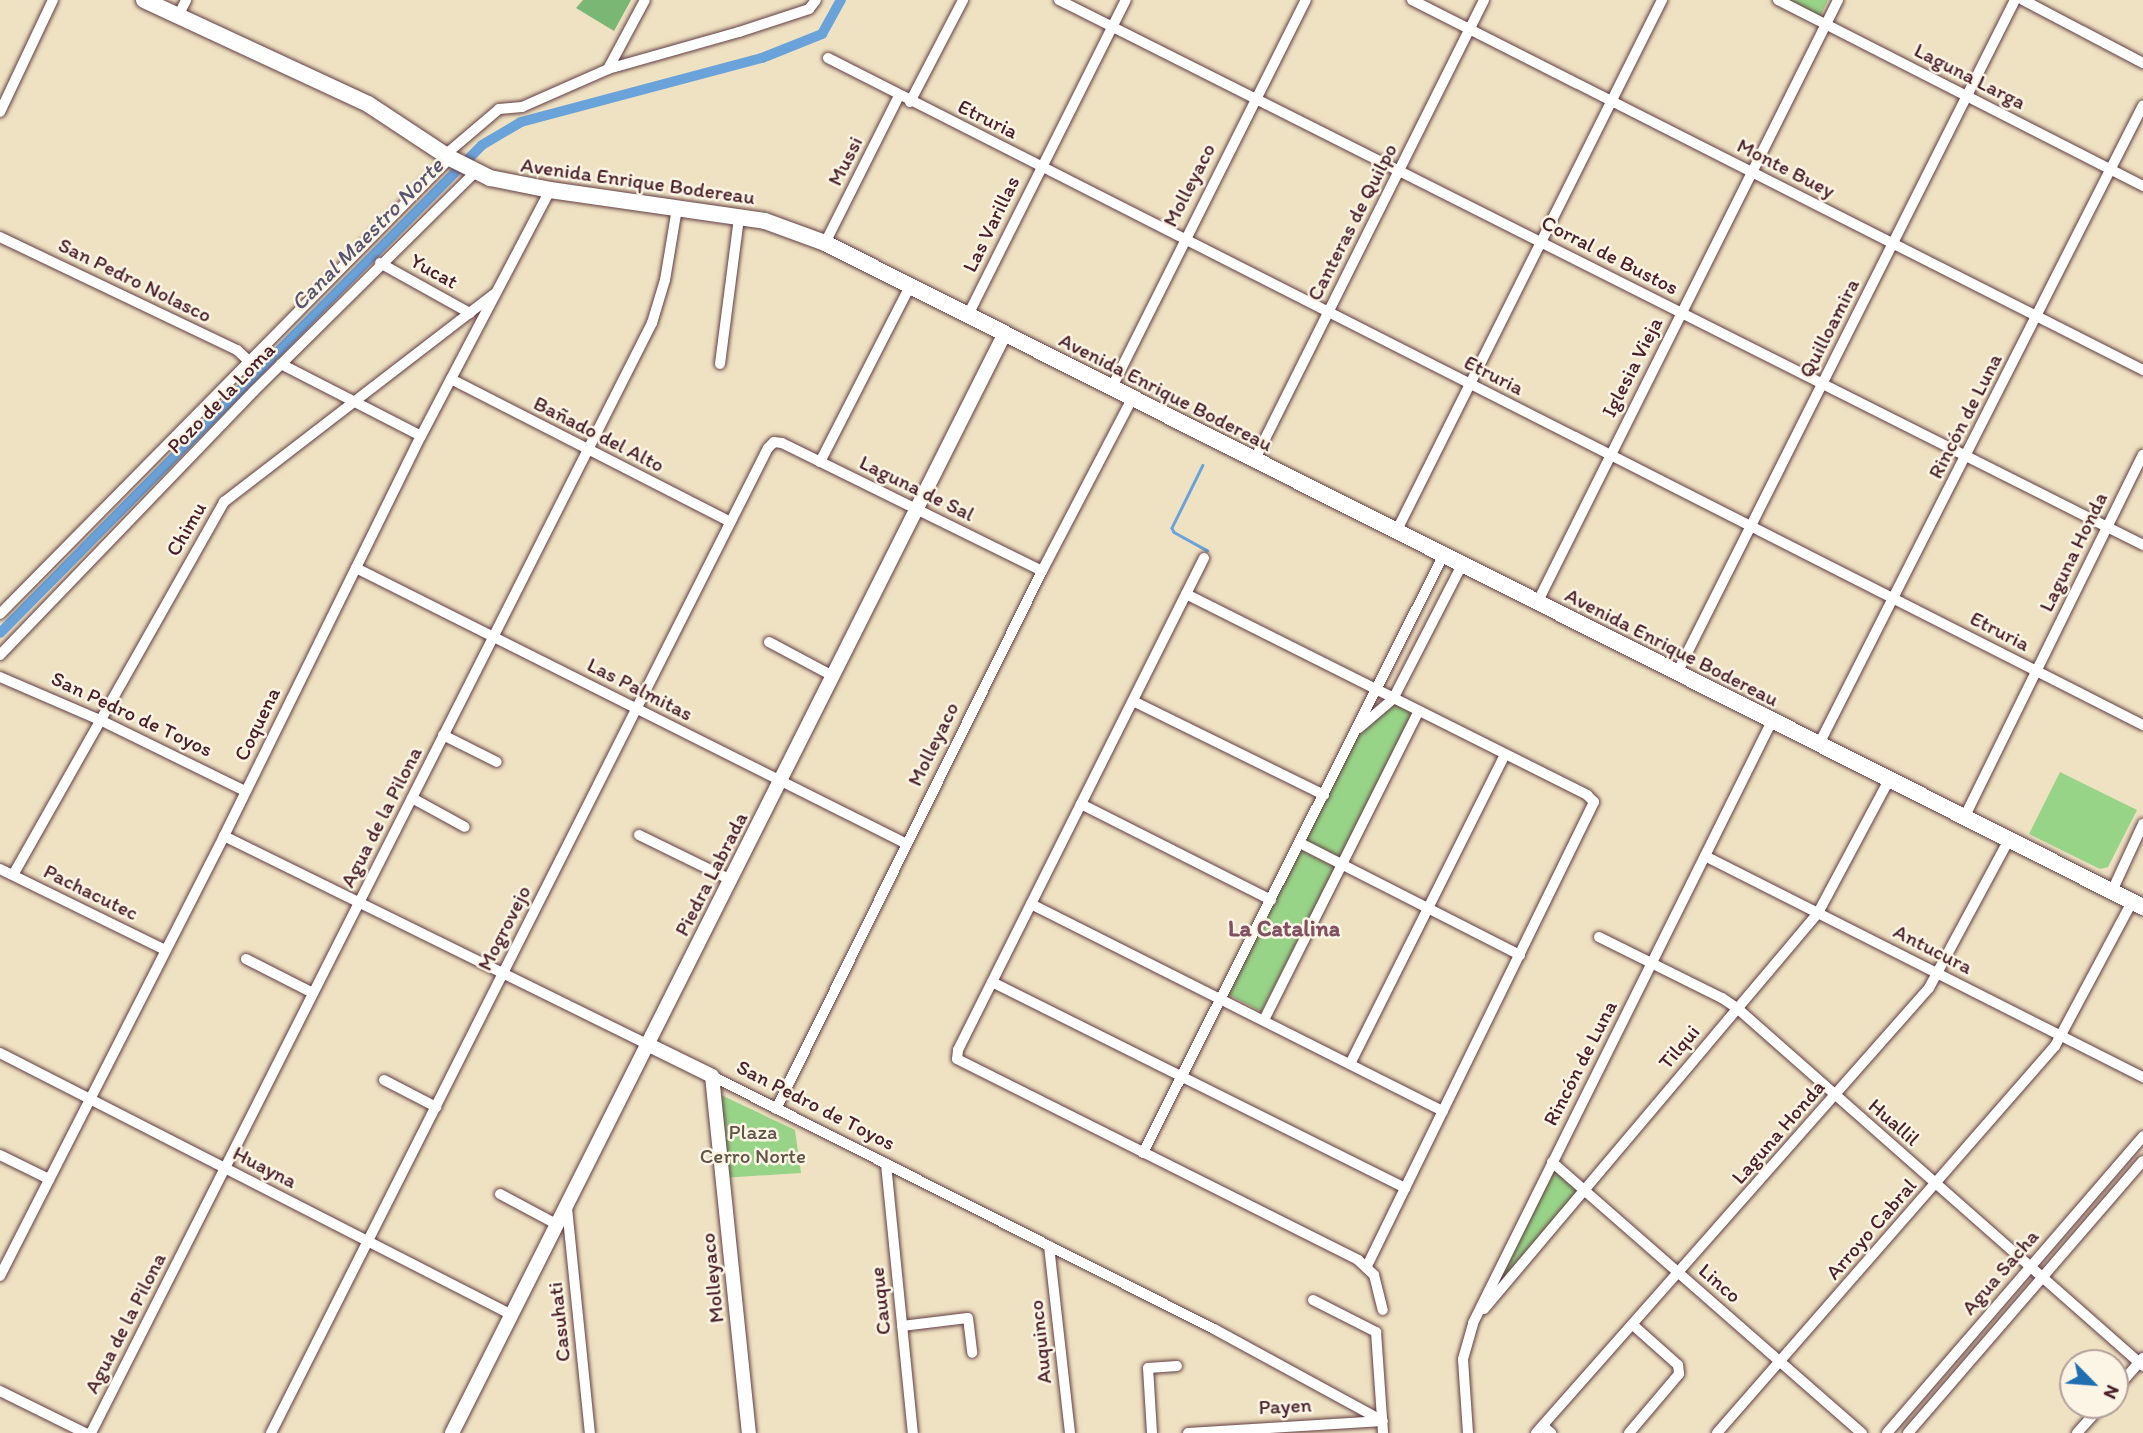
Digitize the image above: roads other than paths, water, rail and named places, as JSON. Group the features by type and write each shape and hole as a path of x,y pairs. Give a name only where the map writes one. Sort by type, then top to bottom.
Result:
{"main road":[{"name":"Avenida Enrique Bodereau","path":"144,0 362,101 474,173 505,183 739,217 781,226 825,243 2008,841 2138,904"},
{"name":"Piedra Labrada","path":"452,1433 1005,334"},
{"name":"San Pedro de Toyos","path":"649,1045 712,1076"},
{"name":"Molleyaco","path":"712,1076 749,1433"}],"street":[{"path":"0,111 53,0"},
{"path":"178,16 186,0"},
{"path":"608,69 645,0"},
{"path":"608,69 809,9 817,0"},
{"path":"910,102 963,0"},
{"name":"Corral de Bustos","path":"1059,0 1257,97 1965,458 2143,545"},
{"name":"Las Varillas","path":"968,315 1126,0"},
{"name":"Molleyaco","path":"1111,389 1306,0"},
{"name":"Monte Buey","path":"1412,0 2143,370"},
{"name":"Canteras de Quilpo","path":"1254,461 1484,0"},
{"path":"1396,532 1662,0"},
{"name":"Laguna Larga","path":"1779,0 2143,186"},
{"name":"Iglesia Vieja","path":"1537,603 1838,0"},
{"name":"Quilloamira","path":"1677,673 2015,0"},
{"path":"2023,0 2143,63"},
{"name":"Etruria","path":"828,58 910,102 2143,725"},
{"name":"Pozo de la Loma","path":"0,614 250,362 447,157 499,109 522,107 608,69"},
{"name":"Mussi","path":"825,243 899,96"},
{"name":"Rincón de Luna","path":"1819,744 1895,600 2143,105"},
{"name":"Pozo de la Loma","path":"0,655 380,263 474,173"},
{"name":"Coquena","path":"0,1276 224,836 421,436 550,190"},
{"name":"Agua de la Pilona","path":"91,1433 589,450 659,305 677,208"},
{"path":"720,364 739,217"},
{"name":"San Pedro Nolasco","path":"0,237 237,350 250,362"},
{"name":"Yucat","path":"380,263 470,313"},
{"path":"820,462 910,286"},
{"name":"Chimu","path":"13,875 224,502 497,292"},
{"path":"281,364 421,436"},
{"name":"Bañado del Alto","path":"451,379 731,522"},
{"name":"Molleyaco","path":"776,1108 1042,571 1132,399"},
{"name":"Laguna de Sal","path":"774,442 1042,571"},
{"name":"Mogrovejo","path":"271,1433 768,448 774,442"},
{"name":"Laguna Honda","path":"1964,818 2143,455"},
{"path":"1143,1153 1443,555"},
{"path":"1205,558 955,1059 1367,1266 1380,1289 1383,1310"},
{"path":"1356,731 1393,699 1462,565"},
{"name":"Las Palmitas","path":"356,568 907,844"},
{"path":"1186,594 1590,796 1594,802 1367,1266"},
{"path":"0,597 11,603"},
{"path":"769,642 833,677"},
{"name":"San Pedro de Toyos","path":"0,677 100,720 245,792"},
{"path":"1133,701 1324,795"},
{"path":"1265,1020 1340,864 1419,711"},
{"name":"Rincón de Luna","path":"1468,1433 1463,1359 1473,1322 1772,721"},
{"path":"443,735 497,762"},
{"path":"1350,1064 1505,755"},
{"name":"Tilqui","path":"1473,1322 1818,913 1889,780"},
{"path":"412,798 465,827"},
{"path":"1081,804 1271,900"},
{"path":"2112,891 2143,824"},
{"path":"639,835 731,880"},
{"name":"San Pedro de Toyos","path":"224,836 649,1045"},
{"name":"Laguna Honda","path":"1540,1432 1929,988 2008,841"},
{"path":"1300,843 1520,955"},
{"name":"Antucura","path":"1705,856 2143,1077"},
{"name":"Pachacutec","path":"0,869 165,950"},
{"path":"1031,904 1443,1111"},
{"name":"Arroyo Cabral","path":"1717,1433 2062,1036 2138,904"},
{"name":"Huallil","path":"1599,937 1737,1008 2142,1362"},
{"path":"246,959 313,993"},
{"path":"992,982 1405,1188"},
{"name":"Huayna","path":"0,1053 512,1315"},
{"name":"San Pedro de Toyos","path":"712,1076 1214,1329 1383,1421"},
{"path":"384,1080 436,1107"},
{"name":"Agua Sacha","path":"1886,1433 2143,1136"},
{"path":"0,1155 49,1180"},
{"name":"Agua Sacha","path":"1908,1433 2143,1161"},
{"name":"Linco","path":"1552,1162 1862,1433"},
{"name":"Cauque","path":"886,1164 913,1433"},
{"path":"499,1194 558,1225"},
{"name":"Casuhati","path":"567,1207 590,1433"},
{"name":"Auquinco","path":"1049,1246 1070,1433"},
{"path":"1313,1300 1376,1332 1384,1433"},
{"path":"902,1326 968,1318 972,1353"},
{"path":"1629,1433 1679,1374 1678,1365 1634,1325"},
{"path":"2129,1375 2142,1362"},
{"path":"1152,1433 1148,1368 1177,1366"},
{"path":"0,1391 85,1433"},
{"path":"2077,1433 2090,1419"},
{"name":"Payen","path":"1188,1433 1383,1421"}],"waterway":[{"name":"Canal Maestro Norte","path":"0,633 482,145 521,122 762,58 822,34 841,0"},
{"path":"1203,465 1172,528 1174,532 1207,550"}],"district":[{"name":"La Catalina","path":"1284,928"}],"park label":[{"name":"Plaza Cerro Norte","path":"753,1144"}]}
